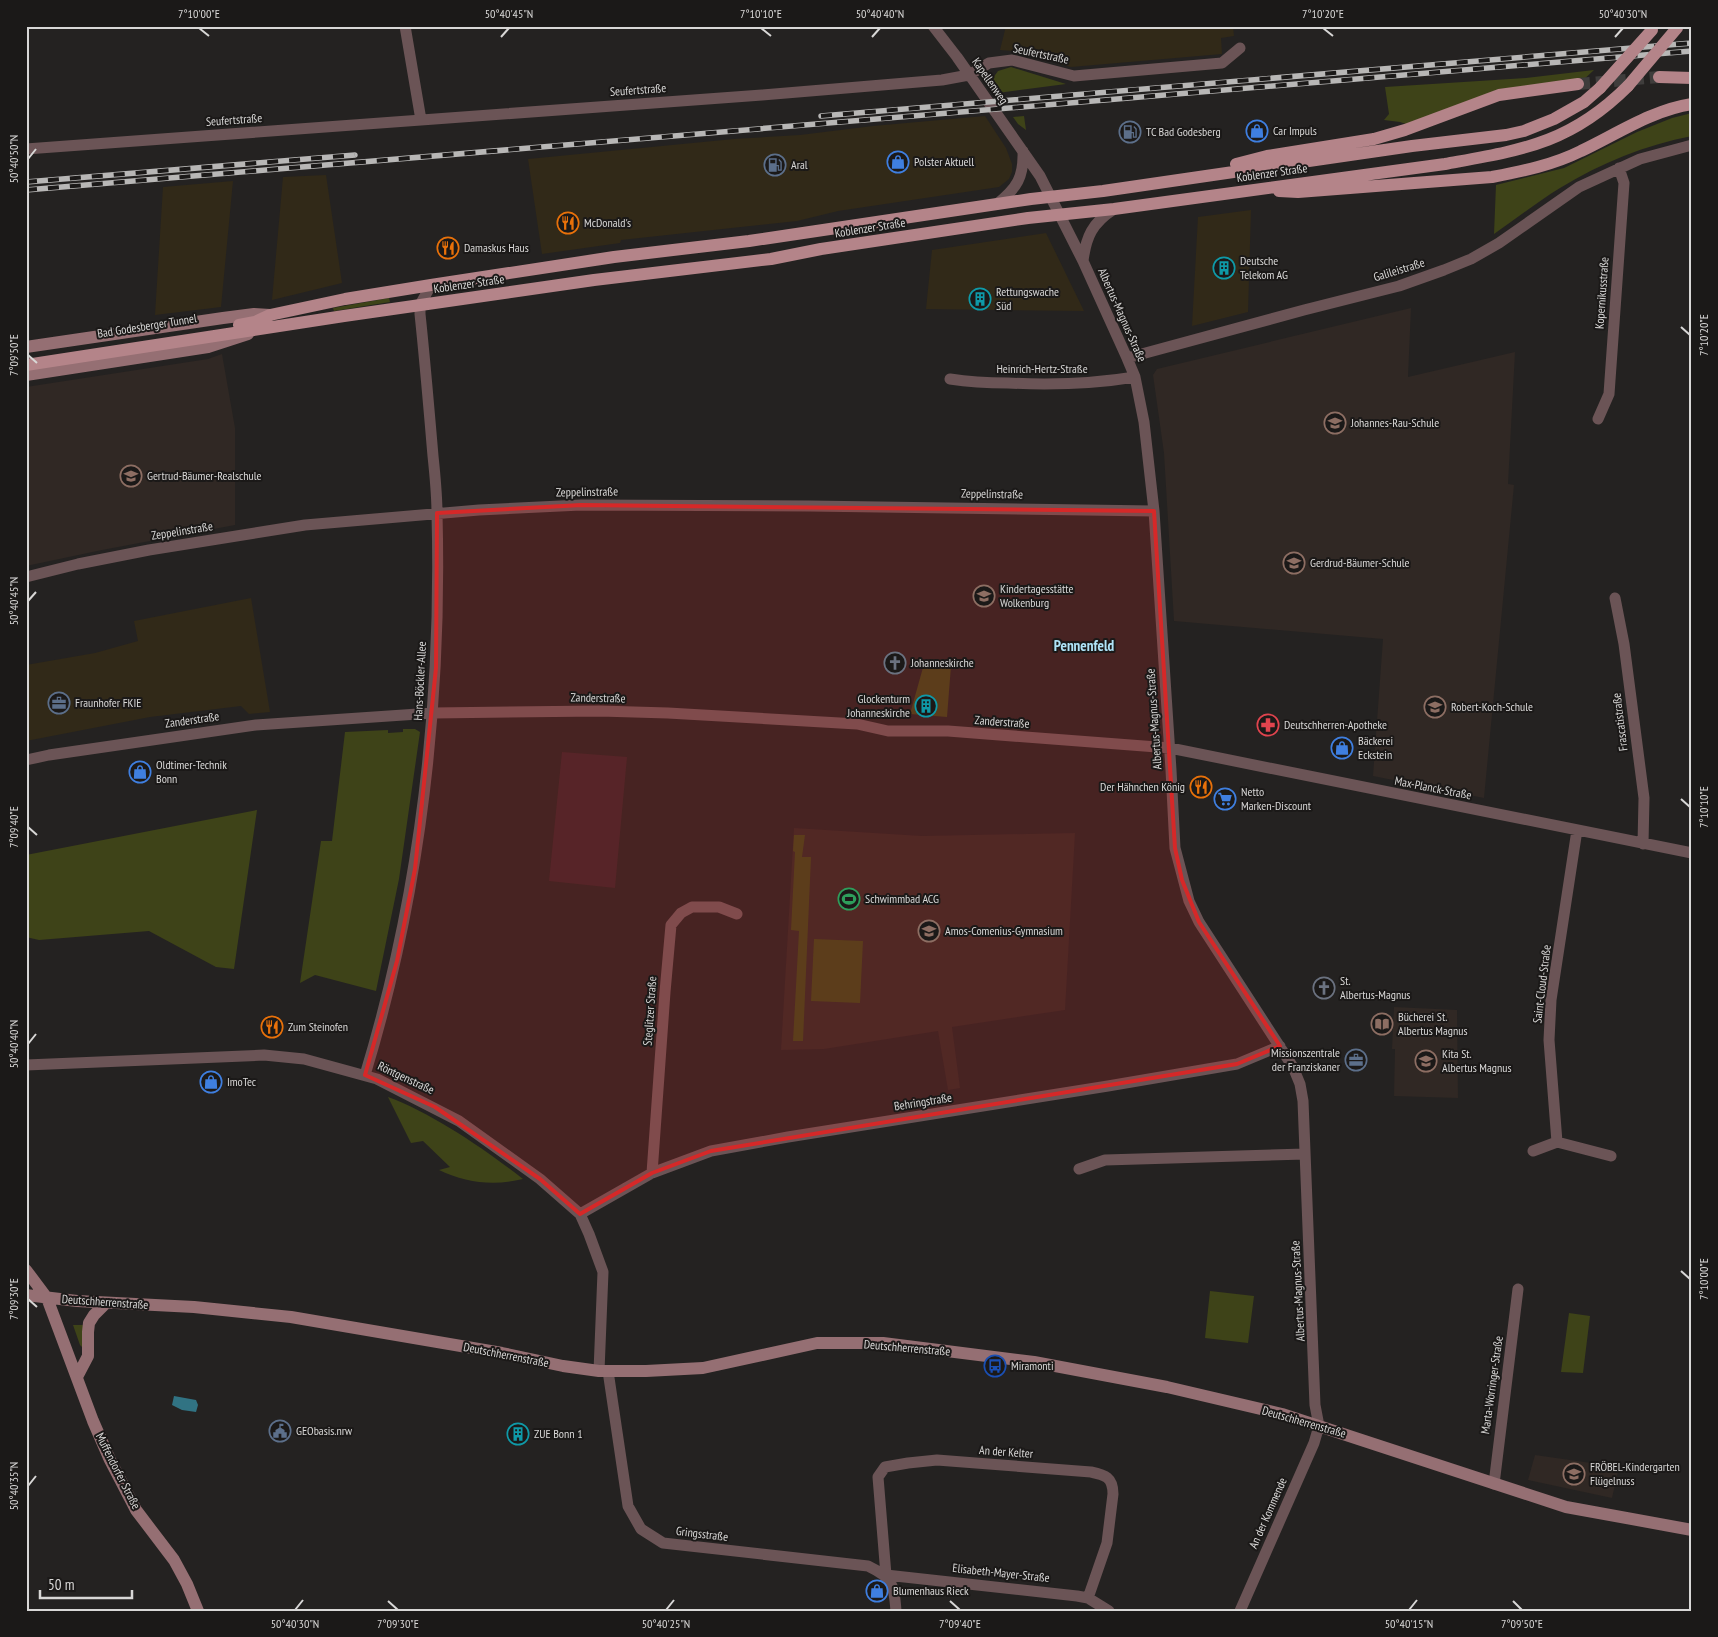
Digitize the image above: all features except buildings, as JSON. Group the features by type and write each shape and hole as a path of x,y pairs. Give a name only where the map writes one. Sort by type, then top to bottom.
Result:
{"main road":[{"name":"Koblenzer Straße","path":"260,330 594,280 771,259 821,249 1034,217 1114,209 1445,164 1528,148 1557,137 1600,112 1628,86 1678,27"},
{"name":"Koblenzer Straße","path":"270,314 431,284 614,257 767,239 1051,196 1103,191 1524,131 1554,120 1572,110 1600,88 1654,28"},
{"path":"1659,77 1692,78"},
{"path":"1193,177 1267,156 1374,139 1405,130 1500,95 1578,84"},
{"path":"1265,188 1281,192 1298,192 1513,173 1559,160 1654,115 1692,104"},
{"name":"Bad Godesberger Tunnel","path":"26,358 255,322 270,314"},
{"name":"Bad Godesberger Tunnel","path":"26,365 260,330"}],"street":[{"path":"406,26 421,120"},
{"name":"Kapellenweg","path":"933,26 1023,151 1051,196"},
{"name":"Seufertstraße","path":"26,149 942,80 969,75 989,62 1012,60 1074,76 1222,63 1240,48"},
{"name":"Galileistraße","path":"1128,358 1399,286 1444,270 1478,255 1499,243 1579,187 1619,168 1656,154 1692,145"},
{"path":"997,204 1012,192 1018,182 1024,164 1023,151"},
{"name":"Galileistraße","path":"1656,154 1680,155 1692,153"},
{"name":"Kopernikusstraße","path":"1598,419 1608,394 1624,183 1619,168"},
{"name":"Albertus-Magnus-Straße","path":"1051,196 1128,358 1135,377 1144,422 1154,511 1175,848 1189,901 1199,922 1293,1067 1300,1084 1303,1101 1315,1405 1319,1426"},
{"name":"Albertus-Magnus-Straße","path":"1083,262 1085,245 1091,231 1104,215 1114,209"},
{"path":"420,305 431,284"},
{"name":"Hans-Böckler-Allee","path":"365,1075 384,1012 415,869 433,713 436,668 438,513 420,305"},
{"name":"Koblenzer Straße","path":"26,347 223,318 270,314"},
{"name":"Koblenzer Straße","path":"26,375 208,347 260,330"},
{"name":"Heinrich-Hertz-Straße","path":"950,379 966,382 1040,384 1098,382 1135,377"},
{"name":"Zeppelinstraße","path":"26,577 78,564 149,550 267,531 321,523 438,513 582,505 1154,511"},
{"name":"Frascatistraße","path":"1615,598 1624,644 1644,798 1643,844"},
{"name":"Zanderstraße","path":"26,760 256,725 433,713 600,711 856,724 888,731 948,731 1170,748"},
{"name":"Max-Planck-Straße","path":"1170,748 1692,853"},
{"name":"Saint-Cloud-Straße","path":"1557,1142 1550,1040 1551,1000 1577,830"},
{"name":"Steglitzer Straße","path":"652,1173 665,992 672,925 681,912 692,907 719,906 737,914"},
{"name":"Behringstraße","path":"580,1214 652,1173 711,1151 1237,1064 1280,1046"},
{"name":"Röntgenstraße","path":"26,1065 264,1056 304,1058 365,1075 435,1107 459,1121 540,1179 580,1214 590,1234 603,1272 603,1371"},
{"path":"1533,1151 1557,1142 1611,1156"},
{"path":"1079,1169 1105,1160 1305,1154"},
{"name":"Muffendorfer Straße","path":"26,1270 47,1298 92,1421 110,1460 136,1510 174,1560 188,1584 198,1611"},
{"name":"Marta-Worringer-Straße","path":"1494,1484 1518,1289"},
{"name":"Deutschherrenstraße","path":"26,1295 106,1303 218,1309 291,1317 502,1353 563,1366 603,1371 704,1368 817,1343 883,1343 1034,1362 1098,1373 1282,1414 1571,1508 1692,1530"},
{"path":"77,1377 88,1356 90,1323 94,1315 106,1303"},
{"name":"Gringsstraße","path":"603,1371 628,1506 641,1529 663,1543 868,1566 886,1575"},
{"name":"An der Kommende","path":"1240,1611 1314,1443 1319,1426"},
{"name":"An der Kelter","path":"886,1575 878,1477 885,1467 937,1460 1090,1472 1110,1479 1113,1486 1113,1494 1107,1544 1088,1598"},
{"path":"886,1575 895,1591 896,1611"},
{"name":"Elisabeth-Mayer-Straße","path":"886,1575 1078,1596 1088,1598 1109,1611"}],"highlighted area":[{"path":"581,505 1154,511 1175,848 1182,880 1199,922 1280,1046 1237,1064 711,1151 652,1173 580,1214 540,1179 435,1107 365,1075 397,961 415,869 436,668 437,513"}],"shaded area":[{"path":"1006,26 1233,26 1234,36 1221,38 1222,54 1071,67 1013,51 1000,50"},
{"path":"985,116 1006,148 1012,164 1012,172 1009,179 999,187 838,211 797,221 621,240 620,243 542,254 528,159 734,139 800,135"},
{"path":"326,175 342,283 272,300 283,177"},
{"path":"233,181 221,307 155,315 163,187"},
{"path":"1251,210 1248,312 1192,326 1198,217"},
{"path":"1046,233 1084,311 926,309 932,250"},
{"path":"1411,308 1408,377 1515,352 1508,484 1514,485 1484,798 1373,776 1383,639 1174,621 1164,453 1153,375 1157,369"},
{"name":"Gertrud-Bäumer-Realschule","path":"222,354 235,428 235,525 26,566 26,387 208,359"},
{"path":"251,598 270,712 249,714 241,706 150,717 26,741 26,665 95,653 138,641 134,621"},
{"path":"562,752 627,757 615,888 549,881"},
{"name":"Amos-Comenius-Gymnasium","path":"794,828 922,836 1075,833 1065,1010 952,1027 960,1088 948,1090 938,1031 824,1049 781,1050"},
{"name":"Kita St. Albertus Magnus","path":"1394,1007 1457,1010 1458,1098 1394,1096 1395,1049 1392,1049"},
{"name":"FRÖBEL-Kindergarten Flügelnuss","path":"1535,1455 1619,1467 1612,1498 1528,1480"}],"green space":[{"path":"1011,67 1066,84 998,93 993,78 998,71"},
{"path":"1594,70 1581,82 1500,89 1406,124 1384,120 1389,114 1385,87 1526,78"},
{"path":"1692,113 1692,136 1657,144 1607,163 1551,193 1494,234 1496,185 1564,168 1637,132 1672,118"},
{"path":"1024,116 1026,130 1013,117"},
{"path":"389,298 390,302 334,311 333,308"},
{"path":"924,664 951,666 947,717 910,714"},
{"path":"403,729 415,729 420,732 399,879 376,991 315,975 300,983 321,841 332,841 345,732 388,730 388,733 403,732"},
{"path":"257,810 234,969 216,967 149,931 39,940 26,937 26,855"},
{"path":"794,835 805,835 802,857 811,857 803,1041 793,1041 799,931 791,930 795,852 793,851"},
{"path":"814,939 863,941 860,1003 811,1001"},
{"path":"388,1097 440,1122 523,1179 491,1183 480,1182 459,1178 439,1170 450,1167 423,1141 411,1143"},
{"path":"1210,1291 1254,1296 1248,1343 1205,1338"},
{"path":"1569,1313 1590,1316 1583,1373 1561,1372"},
{"path":"73,1325 84,1325 82,1347 80,1345"}],"water":[{"path":"174,1396 196,1400 198,1405 196,1412 182,1410 172,1405"}],"tunnel":[{"path":"1578,84 1659,77"}],"railway":[{"path":"821,116 1692,43"},
{"path":"26,190 1692,51"},
{"path":"26,182 355,155"}],"place":[{"name":"Car Impuls","path":"1257,131"},
{"name":"TC Bad Godesberg","path":"1130,132"},
{"name":"Polster Aktuell","path":"898,162"},
{"name":"Aral","path":"775,165"},
{"name":"McDonald's","path":"568,223"},
{"name":"Damaskus Haus","path":"448,248"},
{"name":"Deutsche Telekom AG","path":"1224,268"},
{"name":"Rettungswache Süd","path":"980,299"},
{"name":"Johannes-Rau-Schule","path":"1335,423"},
{"name":"Gertrud-Bäumer-Realschule","path":"131,476"},
{"name":"Gerdrud-Bäumer-Schule","path":"1294,563"},
{"name":"Kindertagesstätte Wolkenburg","path":"984,596"},
{"name":"Johanneskirche","path":"895,663"},
{"name":"Fraunhofer FKIE","path":"59,703"},
{"name":"Glockenturm Johanneskirche","path":"926,706"},
{"name":"Robert-Koch-Schule","path":"1435,707"},
{"name":"Deutschherren-Apotheke","path":"1268,725"},
{"name":"Bäckerei Eckstein","path":"1342,748"},
{"name":"Oldtimer-Technik Bonn","path":"140,772"},
{"name":"Der Hähnchen König","path":"1201,787"},
{"name":"Netto Marken-Discount","path":"1225,799"},
{"name":"Schwimmbad ACG","path":"849,899"},
{"name":"Amos-Comenius-Gymnasium","path":"929,931"},
{"name":"St. Albertus-Magnus","path":"1324,988"},
{"name":"Bücherei St. Albertus Magnus","path":"1382,1024"},
{"name":"Zum Steinofen","path":"272,1027"},
{"name":"Missionszentrale der Franziskaner","path":"1356,1060"},
{"name":"Kita St. Albertus Magnus","path":"1426,1061"},
{"name":"ImoTec","path":"211,1082"},
{"name":"Miramonti","path":"995,1366"},
{"name":"GEObasis.nrw","path":"280,1431"},
{"name":"ZUE Bonn 1","path":"518,1434"},
{"name":"FRÖBEL-Kindergarten Flügelnuss","path":"1574,1474"},
{"name":"Blumenhaus Rieck","path":"877,1591"}],"district":[{"name":"Pennenfeld","path":"1084,646"}]}
